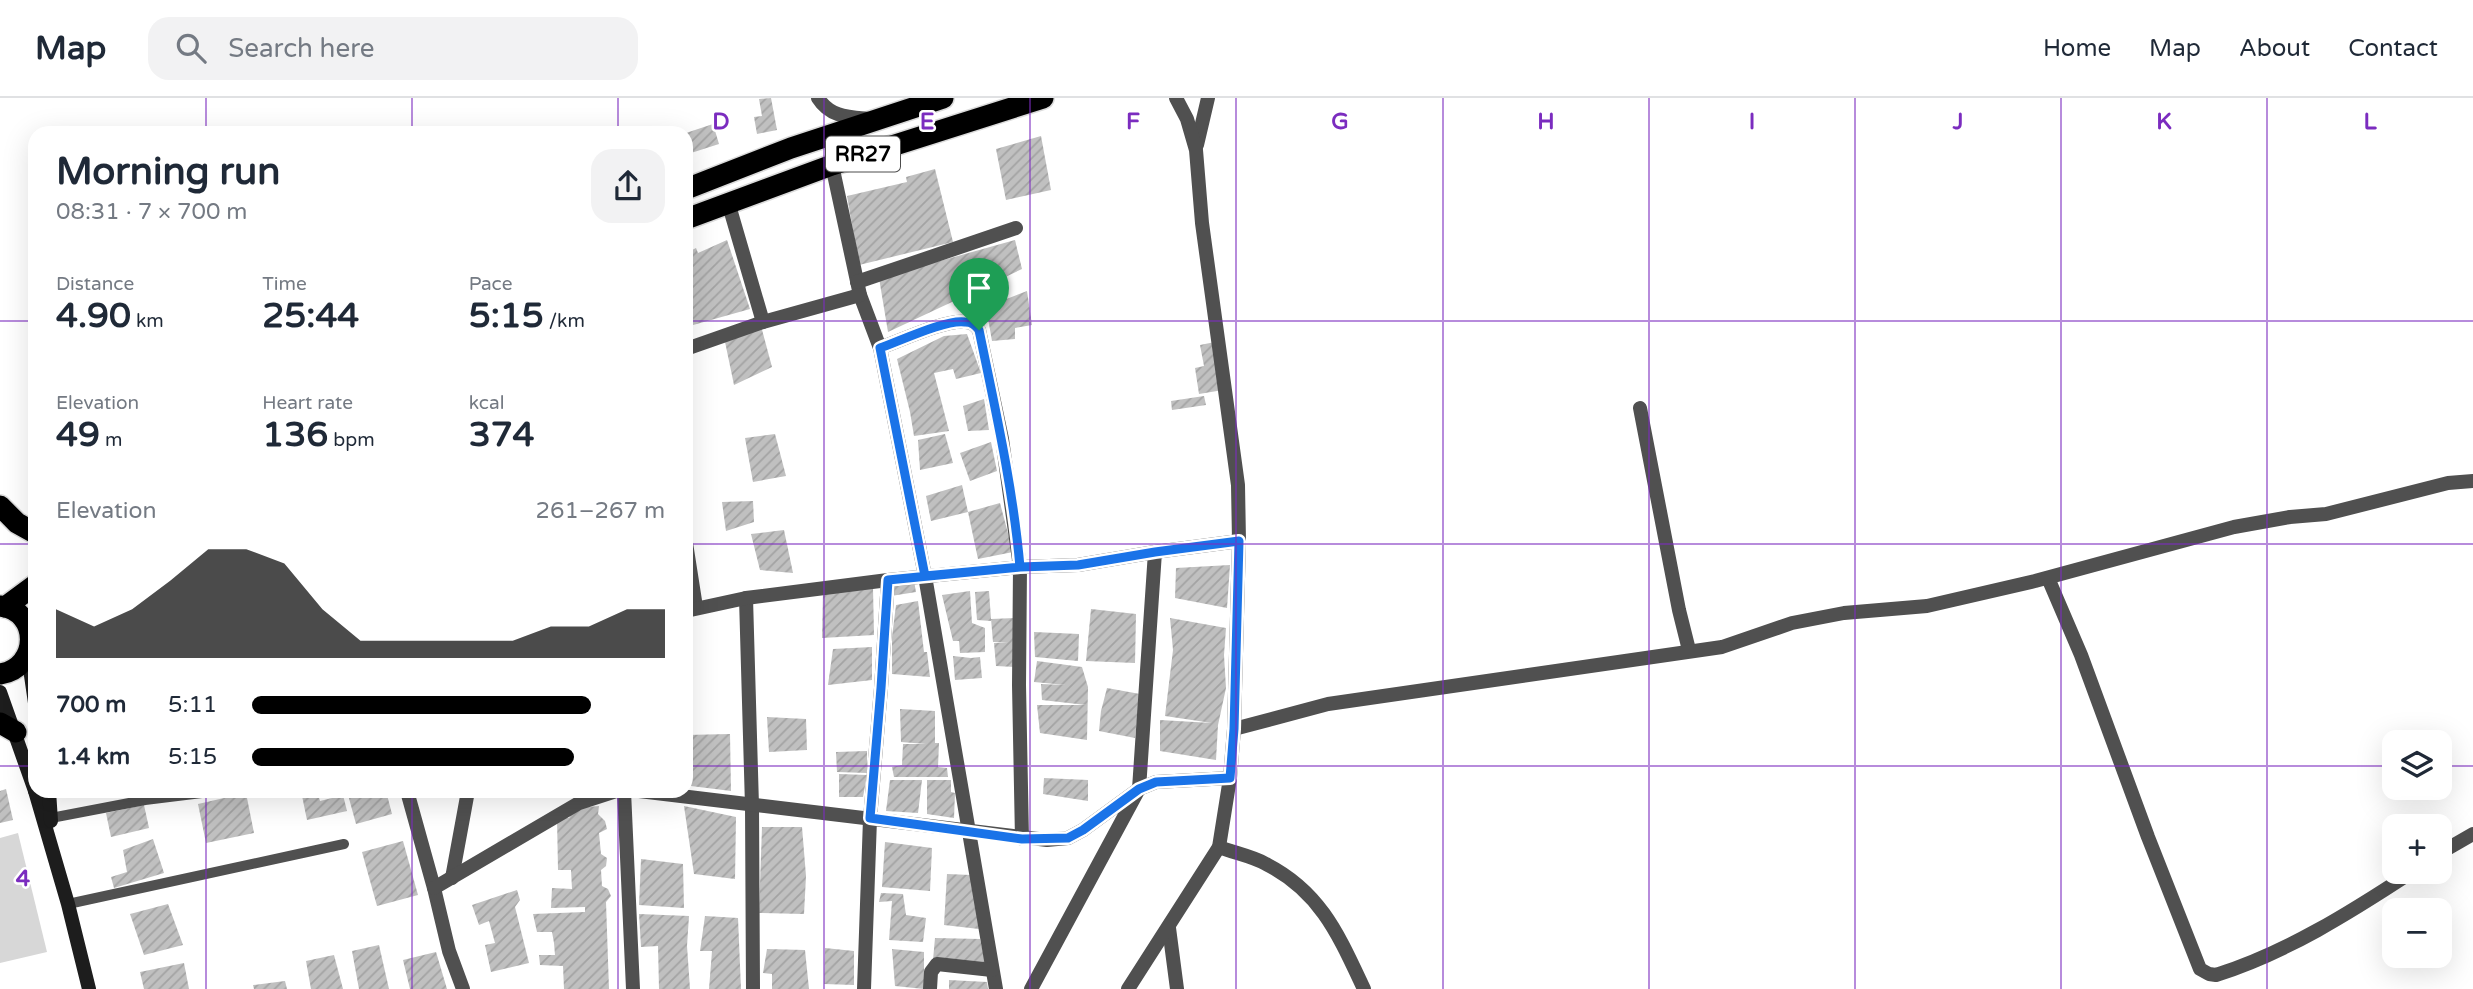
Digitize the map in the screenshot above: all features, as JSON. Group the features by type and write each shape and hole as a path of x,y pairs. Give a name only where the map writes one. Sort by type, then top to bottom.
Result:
{"highway":[{"name":"RR27","path":"693,186 791,148 943,98"},
{"name":"RR27","path":"693,216 832,165 1043,98"},
{"path":"0,506 17,523 28,529"},
{"path":"28,589 2,603 22,617 28,632"},
{"path":"0,674 14,670 22,664 28,648"}],"street":[{"path":"818,98 822,106 836,114 874,120"},
{"path":"1128,989 1219,847 1230,778 1234,729 1238,485 1202,223 1196,150 1187,119 1176,98"},
{"path":"1196,150 1208,98"},
{"path":"832,165 858,289 880,348 925,576 996,989"},
{"path":"728,202 763,322"},
{"path":"693,347 858,289 1016,228"},
{"path":"880,348 961,321 975,325 979,330 1002,439 1020,567 1022,839"},
{"path":"1640,408 1689,650"},
{"path":"1234,729 1328,704 1723,647 1792,623 1844,613 1927,606 2048,578 2234,527 2326,514 2448,483 2473,481"},
{"path":"693,609 746,598 888,580 1020,567 1078,565 1239,541"},
{"path":"1031,989 1139,789 1155,552"},
{"path":"2048,578 2081,655 2200,969 2216,975 2284,947 2393,884"},
{"path":"864,989 870,818 888,580"},
{"path":"746,598 752,806 753,989"},
{"path":"0,692 8,727 28,774"},
{"path":"692,798 870,818 1022,839 1068,838 1092,824 1139,789 1156,782 1230,778"},
{"path":"37,798 50,836 89,989"},
{"path":"50,798 50,836"},
{"path":"409,798 449,951 463,989"},
{"path":"452,878 467,798"},
{"path":"434,888 579,803 594,798"},
{"path":"624,798 633,989"},
{"path":"2452,846 2473,834"},
{"path":"1219,847 1265,863 1302,888 1327,915 1364,989"},
{"path":"1169,928 1177,989"},
{"path":"930,989 931,972 937,964 992,970"}],"lane":[{"path":"51,818 161,798"},
{"path":"68,904 344,844"}],"shaded area":[{"path":"18,833 47,952 0,963 0,838"}],"building":[{"path":"771,98 777,130 757,134 754,117 762,116 759,99"},
{"path":"713,124 719,144 693,152 693,131"},
{"path":"1041,136 1051,190 1006,200 996,149"},
{"path":"935,169 953,242 859,265 847,196 907,182 906,177"},
{"path":"727,240 750,309 693,325 693,250 696,248 698,253"},
{"path":"1015,240 1022,269 888,332 879,278"},
{"path":"1027,291 1032,325 1015,328 1015,339 992,341 986,307"},
{"path":"761,326 772,367 734,385 724,337"},
{"path":"967,334 981,373 956,379 953,369 934,373 949,431 914,436 897,359 944,336"},
{"path":"1215,342 1223,390 1199,394 1195,368 1204,366 1200,345"},
{"path":"1204,396 1206,405 1172,410 1171,401"},
{"path":"984,399 989,430 968,431 963,406"},
{"path":"775,434 786,476 753,482 745,438"},
{"path":"945,434 953,463 920,470 918,440"},
{"path":"991,442 997,471 970,481 960,453"},
{"path":"962,485 968,512 931,521 926,496"},
{"path":"753,501 754,522 726,531 722,502"},
{"path":"1000,503 1013,552 978,559 968,512"},
{"path":"784,530 793,573 760,570 751,534"},
{"path":"1230,565 1227,608 1175,598 1176,568"},
{"path":"914,581 916,592 891,596 890,586"},
{"path":"873,588 874,635 822,638 823,591"},
{"path":"970,591 972,623 985,628 985,652 960,653 959,641 953,641 942,595"},
{"path":"989,591 991,621 977,620 975,592"},
{"path":"918,601 930,677 892,674 892,637 896,605"},
{"path":"1091,609 1136,614 1135,663 1086,661"},
{"path":"1015,618 1015,667 996,666 994,643 1008,642 993,642 991,619"},
{"path":"1170,618 1226,628 1226,688 1218,725 1216,760 1160,751 1160,720 1212,723 1165,716 1173,650"},
{"path":"1034,632 1079,634 1078,661 1035,657"},
{"path":"872,647 872,680 828,685 833,649"},
{"path":"953,656 980,657 982,678 955,680"},
{"path":"1037,661 1082,667 1088,687 1087,740 1040,733 1037,705 1086,705 1042,700 1041,684 1066,685 1034,682"},
{"path":"1107,688 1140,694 1135,738 1099,731"},
{"path":"900,709 935,711 935,743 939,743 938,767 947,768 948,777 894,777 892,767 902,765 903,744 926,744 901,742"},
{"path":"767,717 806,719 807,750 769,752"},
{"path":"730,734 731,791 693,786 693,735"},
{"path":"867,751 867,773 837,772 836,752"},
{"path":"839,774 867,775 863,797 839,797"},
{"path":"1044,778 1088,780 1088,801 1043,794"},
{"path":"890,780 922,780 918,813 886,811"},
{"path":"927,780 951,780 951,792 955,793 954,818 927,814"},
{"path":"6,789 13,820 0,823 0,791"},
{"path":"224,798 247,798 254,833 206,843 198,804"},
{"path":"302,798 319,798 320,801 344,798 347,811 307,820"},
{"path":"349,798 388,798 392,814 356,824"},
{"path":"144,805 149,828 111,837 106,813"},
{"path":"599,806 598,814 605,821 607,829 599,833 601,854 607,858 606,866 601,870 602,886 608,889 611,896 606,902 609,989 564,989 563,966 540,965 539,955 555,955 554,943 552,932 537,932 533,914 585,912 585,907 551,908 552,888 572,889 571,870 558,870 557,818 569,818 576,808"},
{"path":"684,806 736,817 735,879 694,874"},
{"path":"762,827 802,827 806,876 804,914 759,913"},
{"path":"153,839 164,873 114,888 111,877 127,872 123,850"},
{"path":"403,841 418,895 377,906 362,852"},
{"path":"885,842 932,848 930,891 882,887"},
{"path":"641,859 683,864 684,908 639,905"},
{"path":"947,874 971,875 979,929 944,925"},
{"path":"517,890 520,900 515,907 529,963 491,972 485,945 495,943 489,921 479,925 472,905"},
{"path":"881,893 903,894 906,915 926,918 923,942 889,940 892,901 879,902"},
{"path":"168,904 183,945 144,955 130,914"},
{"path":"639,914 689,916 687,946 690,989 659,989 658,946 641,947"},
{"path":"705,916 738,918 741,989 709,989 712,951 700,951"},
{"path":"935,938 980,939 986,965 933,960"},
{"path":"379,945 389,989 359,989 352,951"},
{"path":"825,948 854,951 854,985 824,984"},
{"path":"767,949 805,950 809,989 772,989 772,974 763,973"},
{"path":"892,949 924,952 924,989 895,986"},
{"path":"436,952 447,989 410,989 403,960"},
{"path":"334,955 343,989 311,989 306,961"},
{"path":"184,963 189,989 144,989 140,972"},
{"path":"949,980 987,982 988,989 949,989"},
{"path":"285,981 287,989 254,989 253,985"}],"route":[{"path":"979,330 970,322 961,321 880,348 925,576 1020,567 1078,565 1239,541 1234,729 1230,778 1156,782 1139,789 1068,838 1022,839 870,818 888,580 1020,567 1002,439 979,330"}]}
